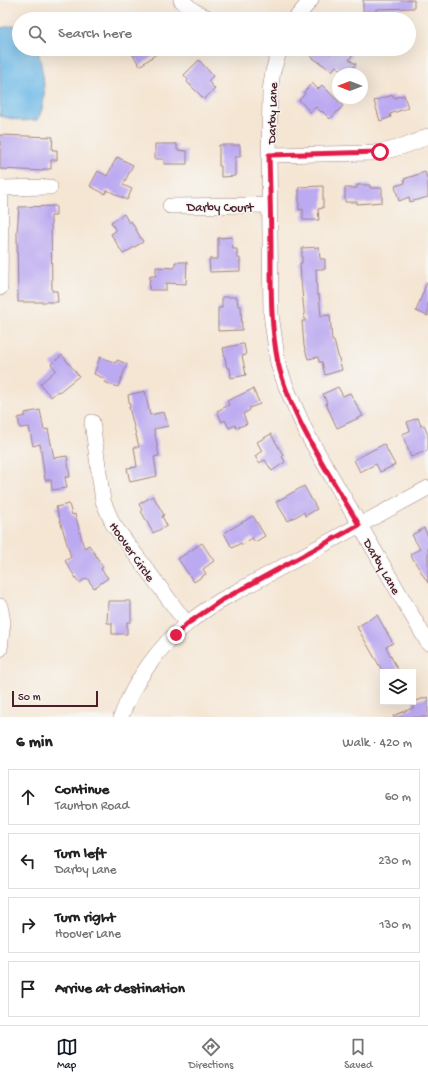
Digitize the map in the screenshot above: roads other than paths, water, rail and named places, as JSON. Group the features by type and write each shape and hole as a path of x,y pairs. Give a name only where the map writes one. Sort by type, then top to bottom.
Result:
{"street":[{"path":"181,0 196,12"},
{"path":"301,12 311,0"},
{"name":"Darby Lane","path":"278,56 273,71 270,91 269,155 271,314 278,364 299,420 428,643"},
{"path":"269,155 374,153 401,147 428,136"},
{"path":"0,288 0,188 50,187"},
{"name":"Darby Court","path":"170,206 270,205"},
{"name":"Hoover Circle","path":"92,422 103,501 113,524 187,624"},
{"path":"121,717 131,695 147,667 172,638 187,624 222,600 428,488"},
{"path":"0,606 3,627 0,649"}],"water":[{"path":"12,26 12,56 39,56 44,85 44,95 41,112 37,120 22,121 0,116 0,28"}]}
